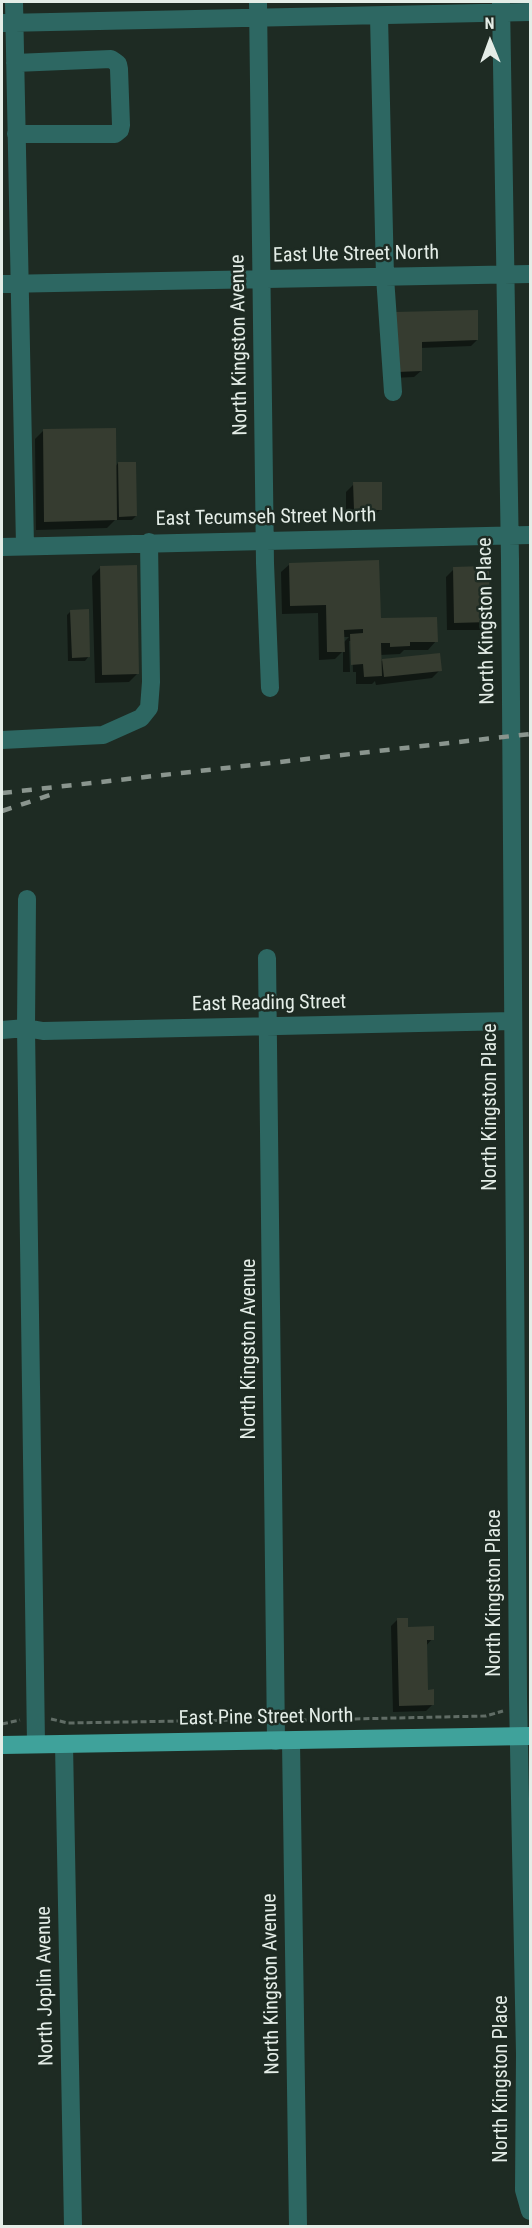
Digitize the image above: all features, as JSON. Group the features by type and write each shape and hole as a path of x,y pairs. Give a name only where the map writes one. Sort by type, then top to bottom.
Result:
{"main road":[{"name":"East Pine Street North","path":"2,1745 525,1736"}],"street":[{"path":"14,2 8,23 15,63 25,546"},
{"path":"8,23 258,10 379,15 501,7 531,12"},
{"name":"North Kingston Place","path":"501,7 506,275 513,1021 523,1301 528,2054 525,2190 531,2211"},
{"name":"North Kingston Avenue","path":"258,10 265,540 270,688"},
{"path":"379,15 385,277 393,392"},
{"path":"15,63 111,59 118,64 119,69 121,125 120,130 115,134 16,134"},
{"name":"East Ute Street North","path":"2,284 531,274"},
{"name":"East Tecumseh Street North","path":"2,547 531,535"},
{"path":"2,740 103,735 141,718 149,708 151,682 150,542"},
{"path":"27,899 26,1028 36,1744"},
{"name":"North Kingston Avenue","path":"267,958 284,1741 298,2226"},
{"name":"East Reading Street","path":"2,1030 513,1021"},
{"name":"North Joplin Avenue","path":"64,1744 73,2226"}],"path":[{"path":"2,1724 22,1719"}],"building":[{"path":"478,310 478,340 422,342 422,371 397,372 395,312"},
{"path":"116,428 117,520 44,522 43,429"},
{"path":"118,462 136,462 137,516 119,517"},
{"path":"353,482 382,482 382,510 354,510"},
{"path":"379,560 381,618 437,617 438,642 410,642 410,646 390,647 390,643 381,643 382,676 364,677 363,664 351,665 350,634 363,633 363,629 344,630 345,652 327,652 326,605 290,606 289,563"},
{"path":"137,565 139,674 102,675 100,566"},
{"path":"485,566 489,570 490,622 454,623 453,567"},
{"path":"89,609 90,657 72,658 70,610"},
{"path":"440,653 442,671 384,677 382,659"},
{"path":"397,1618 408,1618 408,1627 434,1626 434,1640 427,1640 428,1690 434,1689 434,1705 399,1706"}],"railway":[{"path":"2,793 530,734"},
{"path":"2,811 53,794"}]}
